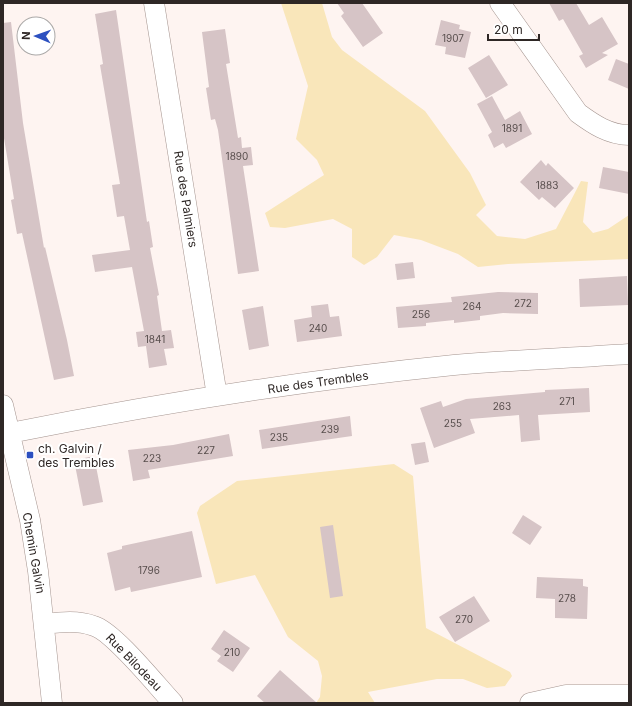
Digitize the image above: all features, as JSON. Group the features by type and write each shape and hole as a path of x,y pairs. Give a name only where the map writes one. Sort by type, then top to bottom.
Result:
{"street":[{"name":"Rue des Palmiers","path":"154,3 217,396"},
{"path":"500,3 578,113 592,124 608,131 629,135"},
{"name":"Rue des Trembles","path":"10,433 217,396 454,365 629,354"},
{"name":"Chemin Galvin","path":"3,405 30,520 45,624 52,703"},
{"name":"Rue Bilodeau","path":"45,624 73,622 95,626 109,634 173,703"},
{"path":"530,703 566,695 629,695"}],"shaded area":[{"path":"281,3 322,3 332,37 342,50 425,111 470,173 486,205 476,215 497,236 525,239 556,229 581,181 588,182 583,222 593,233 608,229 629,215 629,259 508,264 478,267 458,254 421,240 394,235 377,257 364,265 352,257 352,229 333,219 285,228 270,227 265,213 324,175 317,160 296,139 308,86"},
{"path":"394,464 413,476 426,628 510,672 512,676 505,686 487,688 463,679 437,679 368,692 375,703 316,703 320,697 322,676 318,661 288,637 255,575 216,584 197,513 200,506 237,481"}],"building":[{"path":"337,3 362,3 383,33 363,47 341,16 344,13"},
{"path":"549,3 576,3 589,25 602,17 618,44 602,53 608,55 586,68 579,56 583,54 563,19 559,21"},
{"path":"116,10 147,222 149,221 153,247 150,248 159,295 157,296 162,331 171,330 174,348 164,349 167,365 149,368 146,346 138,347 136,332 144,331 132,267 95,272 92,255 130,250 124,216 117,217 112,185 120,184 100,65 103,64 95,14"},
{"path":"441,20 460,25 459,29 471,32 465,58 445,54 446,47 435,45"},
{"path":"11,22 23,123 44,248 45,247 74,376 54,380 22,233 17,234 11,200 14,199 3,132 3,23"},
{"path":"225,29 230,63 226,64 238,138 241,137 242,148 251,147 253,165 243,166 259,271 238,274 218,130 215,119 211,120 206,88 209,87 202,32"},
{"path":"489,55 508,85 486,98 468,68"},
{"path":"616,59 629,64 629,89 608,80"},
{"path":"492,96 505,120 520,111 532,134 506,148 503,143 494,148 488,135 492,132 477,104"},
{"path":"541,160 546,166 548,163 574,188 555,208 542,197 539,200 520,182"},
{"path":"603,167 629,172 629,194 599,188"},
{"path":"413,262 415,278 397,280 395,264"},
{"path":"627,276 628,305 580,307 579,279"},
{"path":"498,292 538,293 538,314 503,313 480,316 480,320 454,323 454,320 426,323 426,326 398,328 396,307 452,302 451,297"},
{"path":"328,304 330,317 339,316 342,336 297,342 294,320 312,317 311,306"},
{"path":"263,306 269,346 249,350 242,310"},
{"path":"589,388 590,412 538,415 540,440 521,442 519,415 470,419 475,433 434,448 420,408 441,401 443,407 466,399 545,392 545,390"},
{"path":"350,416 352,436 262,449 259,430"},
{"path":"229,434 233,456 148,470 150,478 133,481 128,450 173,445"},
{"path":"425,442 429,462 415,465 411,444"},
{"path":"94,456 103,502 83,506 74,460"},
{"path":"523,515 542,527 530,545 512,533"},
{"path":"333,525 343,596 330,598 320,527"},
{"path":"192,531 202,577 131,592 130,587 115,591 107,553 122,549 122,546"},
{"path":"537,577 583,579 583,586 588,587 587,619 555,618 555,599 536,598"},
{"path":"474,596 490,621 455,642 439,617"},
{"path":"224,630 250,648 233,672 217,661 221,656 211,649"},
{"path":"280,670 317,703 265,703 257,696"}],"place":[{"name":"ch. Galvin / des Trembles","path":"30,455"}]}
